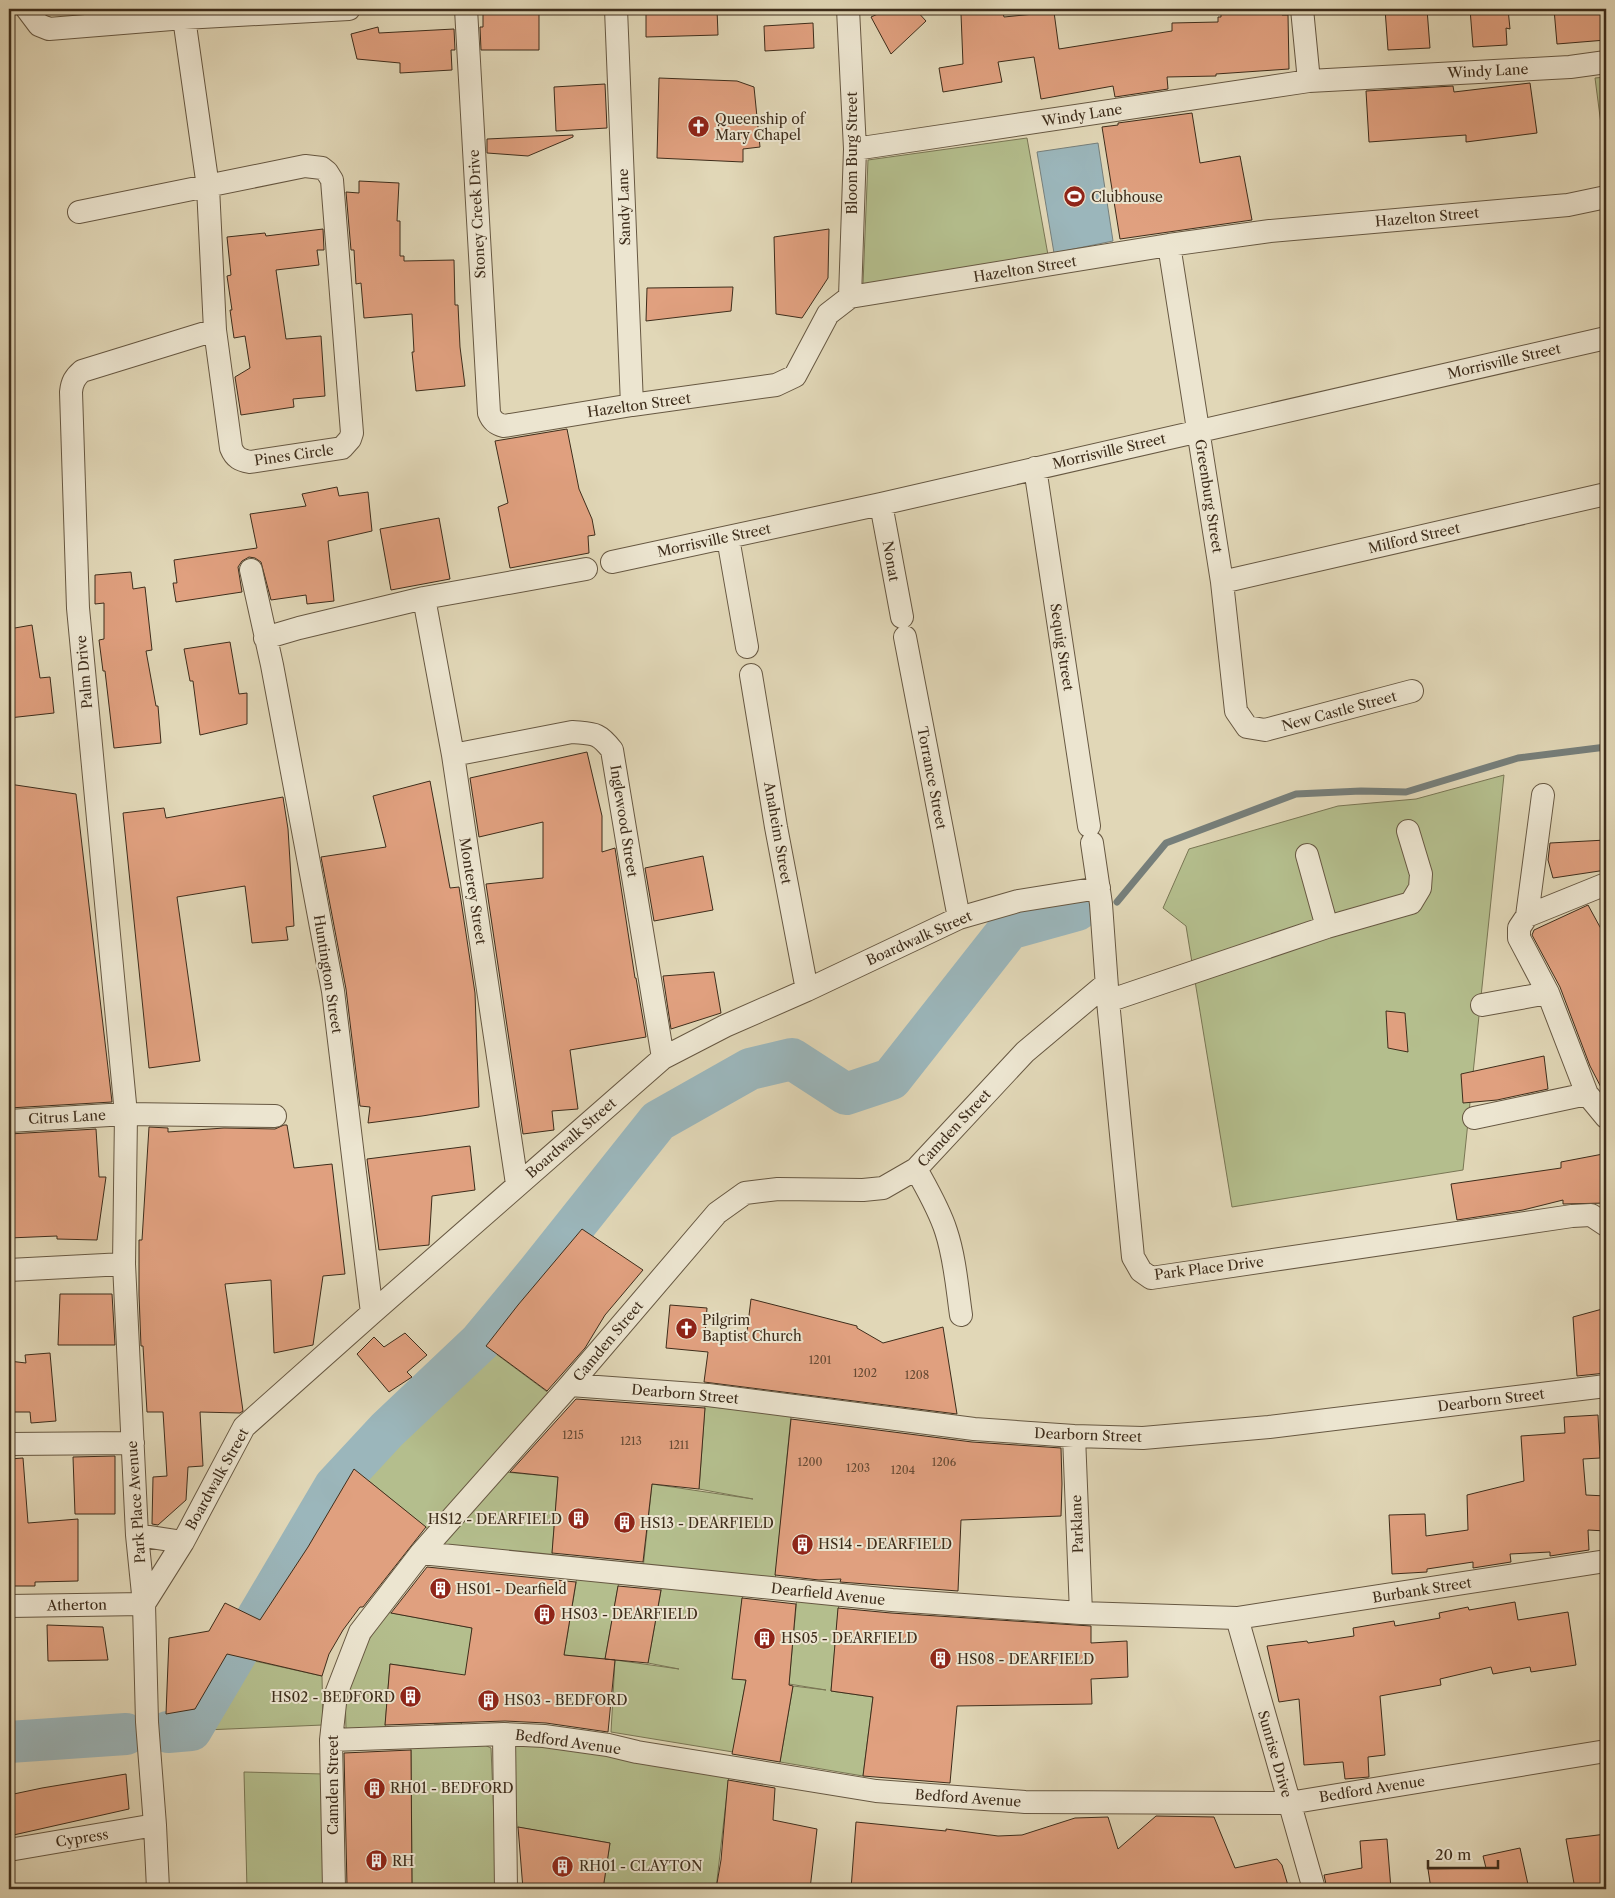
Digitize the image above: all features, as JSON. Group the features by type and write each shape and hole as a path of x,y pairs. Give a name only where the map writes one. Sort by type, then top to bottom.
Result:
{"street":[{"path":"27,9 39,26 50,29 184,18 349,9"},
{"name":"Stoney Creek Drive","path":"466,9 489,413 491,420"},
{"name":"Sandy Lane","path":"616,9 632,405"},
{"name":"Bloom Burg Street","path":"848,9 855,149 850,297"},
{"path":"1302,9 1309,81"},
{"name":"Pines Circle","path":"79,212 208,187 305,166 322,168 327,172 332,180 352,433 347,444 342,448 250,462 241,460 234,455 215,330 208,187 184,18"},
{"name":"Windy Lane","path":"855,149 1309,81 1570,67 1606,62"},
{"name":"Hazelton Street","path":"491,420 496,424 504,426 632,405 776,385 788,381 796,376 828,314 850,297 1169,245 1270,231 1568,205 1606,197"},
{"name":"Greenburg Street","path":"1169,245 1222,582 1236,710 1247,727 1265,730"},
{"name":"Palm Drive","path":"126,1114 78,608 72,383 82,371 215,330"},
{"name":"Morrisville Street","path":"612,562 881,504 1606,338"},
{"name":"Sequig Street","path":"1035,468 1099,888"},
{"name":"Milford Street","path":"1222,582 1606,494"},
{"name":"Nonat","path":"881,504 904,627"},
{"path":"728,538 746,647"},
{"path":"265,638 424,598 586,569"},
{"name":"Huntington Street","path":"251,570 272,665 333,991 372,1313"},
{"name":"Monterey Street","path":"424,598 453,754 517,1184"},
{"name":"Torrance Street","path":"904,627 958,918"},
{"name":"Anaheim Street","path":"751,676 776,827 807,990"},
{"name":"New Castle Street","path":"1265,730 1412,691"},
{"name":"Inglewood Street","path":"453,754 572,732 588,733 602,737 612,750 663,1058"},
{"path":"1543,795 1527,916 1519,928 1519,938 1548,993 1587,1094 1606,1117"},
{"path":"1107,992 1411,903 1420,888 1421,874 1408,831"},
{"path":"1308,855 1327,927"},
{"path":"1527,916 1606,884"},
{"name":"Boardwalk Street","path":"144,1604 183,1542 244,1428 517,1184 663,1058 724,1026 807,990 958,918 1018,901 1099,888"},
{"name":"Park Place Drive","path":"1099,888 1107,992 1133,1256 1141,1271 1151,1278 1572,1216 1591,1215 1606,1226"},
{"name":"Camden Street","path":"334,1889 331,1740 336,1694 360,1632 421,1553 570,1385 717,1212 745,1193 778,1189 863,1190 883,1188 916,1169 1024,1052 1107,992"},
{"path":"1482,1005 1548,993"},
{"path":"1474,1118 1587,1094"},
{"name":"Citrus Lane","path":"9,1121 126,1114 276,1116"},
{"name":"Park Place Avenue","path":"126,1114 124,1264 137,1535 144,1604 147,1722 158,1889"},
{"path":"916,1169 935,1204 946,1231 954,1264 961,1314"},
{"path":"9,1270 124,1264"},
{"name":"Dearborn Street","path":"570,1385 708,1395 974,1429 1074,1436 1143,1438 1269,1428 1606,1386"},
{"name":"Parklane","path":"1074,1436 1081,1613"},
{"path":"9,1444 132,1443"},
{"path":"137,1535 183,1542"},
{"name":"Dearfield Avenue","path":"421,1553 892,1600 1081,1613 1237,1618"},
{"name":"Burbank Street","path":"1237,1618 1606,1561"},
{"name":"Atherton","path":"9,1606 144,1604"},
{"name":"Sunrise Drive","path":"1237,1618 1314,1889"},
{"path":"504,1734 506,1889"},
{"name":"Bedford Avenue","path":"331,1740 504,1734 544,1736 608,1745 646,1754 876,1791 1025,1802 1236,1804 1289,1803 1606,1751"},
{"name":"Cypress","path":"9,1850 155,1826"}],"green space":[{"path":"1606,77 1606,163 1595,78"},
{"path":"1027,138 1048,255 863,284 868,160"},
{"path":"1504,775 1463,1170 1232,1207 1186,926 1163,908 1189,849 1338,806 1416,799"},
{"path":"480,1342 550,1394 429,1530 354,1469 387,1430 454,1375"},
{"path":"705,1406 791,1416 775,1581 643,1569 652,1484 753,1499 699,1489"},
{"path":"505,1472 558,1477 552,1555 437,1545"},
{"path":"577,1577 619,1581 605,1659 564,1655"},
{"path":"662,1585 743,1592 733,1678 746,1680 733,1752 611,1732 615,1660 679,1669 648,1663"},
{"path":"797,1597 839,1602 831,1691 873,1697 863,1776 780,1762 793,1686 826,1690 789,1684"},
{"path":"386,1612 472,1628 461,1727 434,1724 434,1670 390,1664 385,1727 346,1729 345,1694 357,1659"},
{"path":"241,1658 322,1676 323,1725 205,1730"},
{"path":"472,1739 491,1748 497,1889 340,1889 340,1886 412,1886 411,1741"},
{"path":"511,1742 730,1767 716,1889 603,1889 610,1843 517,1827"},
{"path":"244,1772 324,1774 331,1889 247,1889"}],"water":[{"name":"Clubhouse","path":"1098,143 1113,241 1054,253 1037,152"}],"building":[{"path":"646,9 717,9 718,35 646,37"},
{"path":"889,9 915,9 926,21 891,54 871,17"},
{"path":"1221,9 1282,9 1282,15 1288,15 1289,69 1216,74 1216,76 1167,77 1168,89 1115,97 1113,86 1041,99 1034,57 998,62 1002,82 943,92 939,68 963,64 961,14 1003,13 1004,17 1054,12 1059,49 1172,31 1172,23 1218,22 1218,17 1221,17"},
{"path":"1385,9 1427,9 1430,48 1388,50"},
{"path":"1470,9 1508,9 1510,29 1506,28 1507,45 1473,47"},
{"path":"1554,9 1606,9 1606,40 1557,44"},
{"path":"483,11 539,11 539,50 481,50 480,27 483,27"},
{"path":"813,23 814,48 765,51 764,26"},
{"path":"378,27 379,33 454,29 455,50 451,50 452,70 400,73 400,63 357,59 351,34"},
{"path":"659,78 737,81 754,87 760,147 743,149 743,162 657,158"},
{"path":"1530,83 1537,133 1466,142 1466,135 1369,142 1366,91 1453,86 1454,92"},
{"path":"605,84 607,128 556,131 554,87"},
{"path":"1192,113 1200,163 1240,156 1252,220 1120,239 1102,127"},
{"path":"573,135 573,137 528,156 487,153 487,139"},
{"path":"359,181 399,183 397,221 400,221 400,256 404,256 404,261 454,260 455,305 458,305 460,347 465,386 416,391 412,352 414,352 412,314 364,318 361,283 356,284 354,250 351,250 346,192 359,193"},
{"path":"323,229 324,250 317,250 319,265 276,270 286,339 321,336 325,396 293,399 294,407 241,415 235,377 250,368 245,336 234,338 227,276 231,275 227,237 265,233 266,236"},
{"path":"829,229 828,278 802,318 776,314 774,237"},
{"path":"733,287 731,311 646,321 647,288"},
{"path":"567,429 579,489 592,519 595,535 588,536 589,553 510,568 498,507 508,503 495,441"},
{"path":"337,487 339,496 368,492 372,531 328,541 334,601 307,604 306,595 271,600 261,562 249,557 242,561 238,567 242,592 176,602 173,583 177,583 174,560 257,548 250,514 306,506 302,494"},
{"path":"439,518 450,579 391,590 380,529"},
{"path":"131,572 133,589 145,587 152,650 146,651 156,706 158,706 161,743 114,748 105,671 103,671 99,640 104,639 104,603 95,604 95,575"},
{"path":"32,625 40,678 50,677 54,713 9,718 9,629"},
{"path":"230,642 239,694 247,693 247,724 200,735 193,681 190,681 184,649"},
{"path":"587,752 602,816 602,852 615,848 646,1037 570,1050 578,1109 552,1111 554,1130 523,1134 486,884 543,878 543,822 479,837 470,778"},
{"path":"430,781 450,888 459,887 475,993 479,1107 368,1123 370,1107 360,1106 346,989 321,857 386,847 373,796"},
{"path":"9,784 76,794 112,1102 9,1108"},
{"path":"283,797 288,829 294,926 286,927 288,940 252,943 245,886 177,897 200,1061 149,1068 123,813 164,808 166,818"},
{"path":"1606,840 1606,870 1553,878 1548,860 1550,843"},
{"path":"703,856 713,910 654,921 645,868"},
{"path":"1588,905 1606,938 1606,1097 1590,1066 1560,987 1532,935 1534,930"},
{"path":"714,972 721,1013 671,1029 663,976"},
{"path":"1386,1011 1405,1013 1408,1052 1388,1048"},
{"path":"1544,1056 1548,1089 1497,1100 1463,1103 1461,1074"},
{"path":"287,1125 294,1168 332,1164 345,1274 323,1276 313,1345 274,1353 271,1280 225,1284 243,1411 240,1413 200,1412 203,1466 188,1467 186,1500 158,1525 152,1524 153,1477 167,1476 163,1412 147,1412 143,1346 141,1346 139,1240 142,1240 149,1127 168,1128 168,1132 224,1128 275,1129"},
{"path":"96,1129 99,1177 106,1177 97,1240 57,1239 57,1236 9,1238 9,1134"},
{"path":"470,1146 475,1190 432,1196 429,1245 379,1250 367,1159"},
{"path":"1603,1154 1606,1171 1606,1203 1563,1204 1563,1200 1523,1210 1457,1220 1451,1184 1561,1168 1561,1162"},
{"path":"582,1229 643,1270 605,1315 585,1348 547,1391 486,1346"},
{"path":"60,1294 112,1294 115,1345 58,1345"},
{"path":"751,1299 857,1326 857,1328 883,1343 943,1327 957,1414 704,1382 708,1352 666,1348 670,1305 707,1308 705,1334 746,1340"},
{"path":"1606,1308 1606,1373 1577,1376 1573,1317"},
{"path":"405,1333 427,1355 407,1372 412,1377 389,1392 357,1354 374,1337 384,1347"},
{"path":"50,1353 56,1421 31,1423 30,1412 9,1412 9,1361 26,1363 25,1355"},
{"path":"576,1399 705,1408 699,1489 652,1484 643,1562 552,1553 558,1477 510,1472"},
{"path":"1598,1415 1600,1458 1583,1459 1586,1495 1606,1496 1606,1531 1588,1530 1589,1550 1550,1556 1550,1552 1510,1554 1511,1562 1473,1568 1473,1562 1427,1569 1427,1572 1392,1574 1389,1515 1425,1514 1426,1536 1468,1530 1467,1495 1524,1481 1521,1436 1565,1433 1564,1417"},
{"path":"791,1419 972,1442 1061,1448 1061,1516 961,1520 958,1591 840,1582 841,1579 819,1580 775,1575"},
{"path":"115,1456 115,1514 75,1514 73,1457"},
{"path":"23,1458 28,1523 78,1519 78,1581 35,1582 35,1586 9,1586 9,1459"},
{"path":"354,1469 426,1527 343,1630 329,1654 322,1676 227,1654 195,1709 166,1714 169,1638 209,1631 225,1603 260,1620 308,1547"},
{"path":"427,1567 576,1582 564,1655 615,1660 608,1732 546,1723 505,1721 385,1725 390,1664 465,1675 472,1628 391,1613"},
{"path":"618,1586 661,1590 648,1663 605,1659"},
{"path":"742,1598 796,1604 789,1685 793,1686 780,1762 732,1754 746,1680 732,1679"},
{"path":"1515,1602 1518,1620 1568,1612 1576,1665 1531,1672 1530,1667 1493,1674 1491,1667 1440,1679 1441,1685 1380,1696 1385,1755 1368,1757 1369,1777 1345,1779 1343,1762 1304,1765 1299,1699 1279,1702 1267,1646 1307,1641 1308,1643 1354,1636 1353,1628 1394,1621 1395,1626 1440,1618 1439,1613 1468,1607 1469,1610"},
{"path":"838,1608 1091,1626 1091,1643 1127,1641 1128,1677 1091,1679 1092,1704 957,1706 950,1783 863,1776 873,1697 831,1691"},
{"path":"47,1625 103,1627 108,1660 48,1661"},
{"name":"RH01 - BEDFORD","path":"411,1750 412,1886 347,1886 344,1753"},
{"path":"126,1774 129,1809 9,1836 9,1795"},
{"path":"728,1780 775,1788 773,1820 817,1829 810,1889 716,1889 721,1860"},
{"path":"1156,1816 1214,1817 1235,1868 1277,1859 1282,1865 1289,1889 851,1889 856,1822 946,1831 946,1829 998,1836 1022,1835 1075,1818 1108,1817 1118,1849"},
{"name":"RH01 - CLAYTON","path":"518,1827 610,1843 603,1889 523,1889"},
{"path":"1606,1834 1606,1889 1575,1889 1566,1839"},
{"path":"1387,1839 1391,1889 1327,1889 1324,1875 1362,1868 1360,1841"},
{"path":"1520,1848 1529,1889 1431,1889 1428,1869 1486,1868 1483,1856"}],"waterway":[{"path":"1117,902 1166,843 1296,794 1361,791 1406,792 1518,758 1606,747"},
{"path":"168,1732 191,1730 335,1486 387,1430 480,1342 658,1121 750,1069 792,1059 846,1094 891,1079 1009,929 1077,910"},
{"path":"9,1742 126,1734"}],"place":[{"name":"Queenship of Mary Chapel","path":"699,127"},
{"name":"Clubhouse","path":"1075,197"},
{"name":"Pilgrim Baptist Church","path":"686,1328"},
{"name":"HS12 - DEARFIELD","path":"578,1519"},
{"name":"HS13 - DEARFIELD","path":"624,1523"},
{"name":"HS14 - DEARFIELD","path":"802,1544"},
{"name":"HS01 - Dearfield","path":"440,1589"},
{"name":"HS03 - DEARFIELD","path":"545,1614"},
{"name":"HS05 - DEARFIELD","path":"765,1638"},
{"name":"HS08 - DEARFIELD","path":"941,1659"},
{"name":"HS02 - BEDFORD","path":"411,1697"},
{"name":"HS03 - BEDFORD","path":"488,1700"},
{"name":"RH01 - BEDFORD","path":"374,1788"},
{"name":"RH","path":"376,1861"},
{"name":"RH01 - CLAYTON","path":"563,1866"}]}
